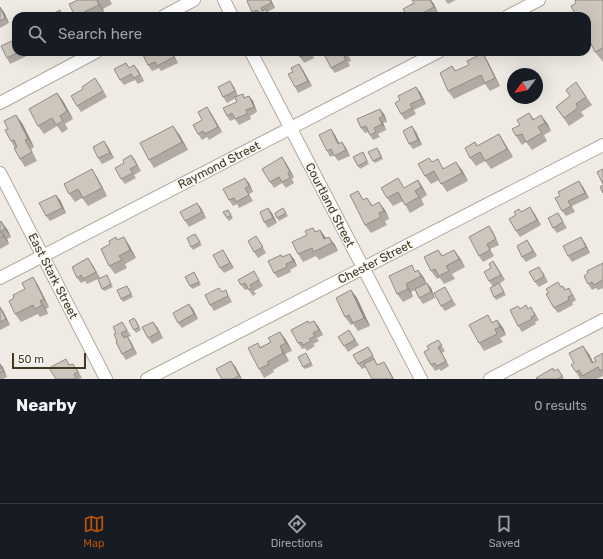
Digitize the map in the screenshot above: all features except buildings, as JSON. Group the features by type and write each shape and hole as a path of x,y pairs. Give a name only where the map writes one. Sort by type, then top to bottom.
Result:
{"street":[{"path":"172,12 194,0"},
{"path":"224,0 230,12"},
{"path":"516,12 539,0"},
{"path":"0,103 88,56"},
{"name":"Courtland Street","path":"253,56 420,379"},
{"name":"Raymond Street","path":"0,278 430,56"},
{"name":"Chester Street","path":"147,379 603,145"},
{"name":"East Stark Street","path":"0,173 106,379"},
{"path":"490,379 603,320"}]}
